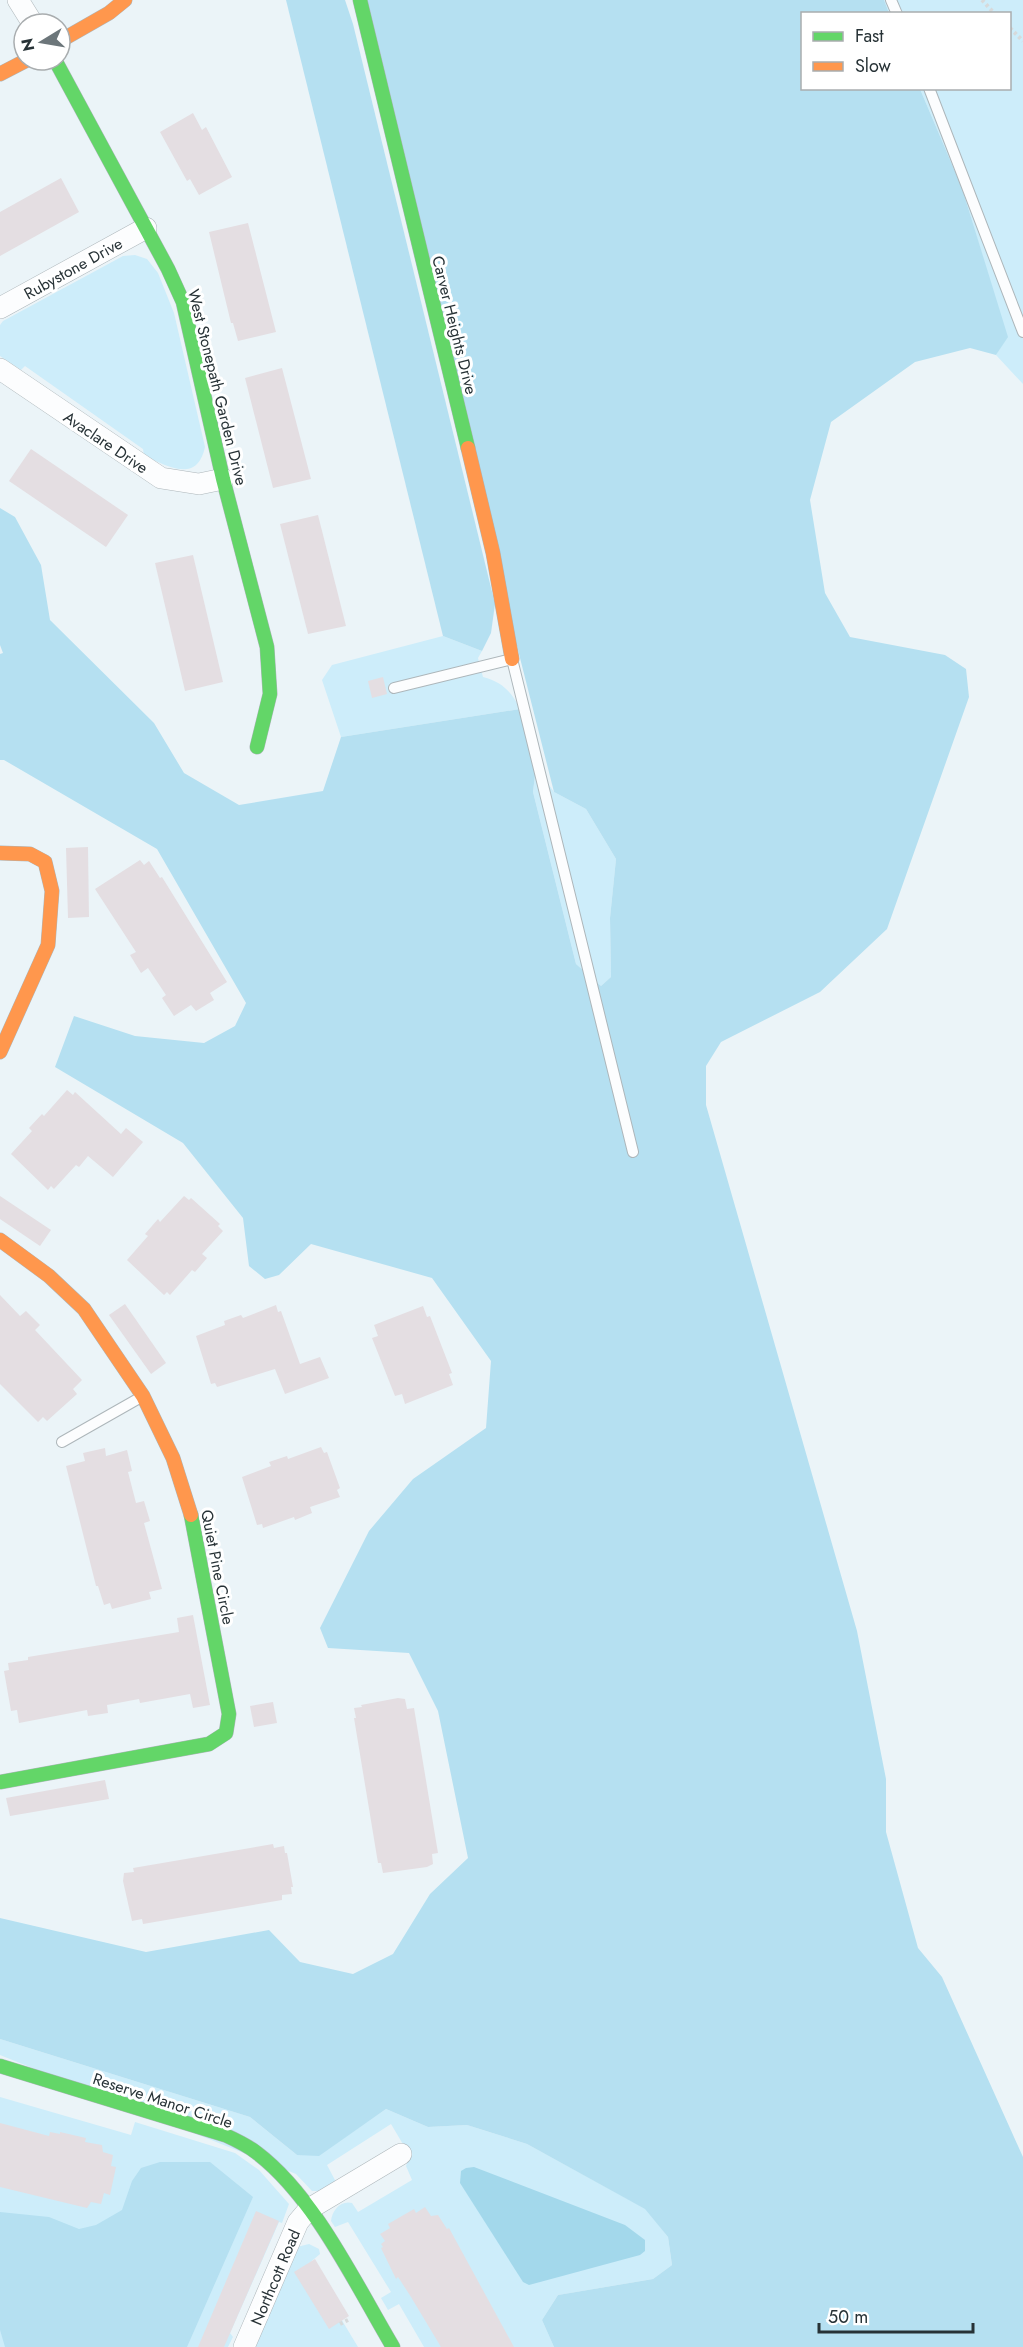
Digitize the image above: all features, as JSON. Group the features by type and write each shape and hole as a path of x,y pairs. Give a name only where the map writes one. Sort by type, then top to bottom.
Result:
{"street":[{"path":"72,34 125,0"},
{"name":"Carver Heights Drive","path":"360,0 493,553 512,658"},
{"name":"West Stonepath Garden Drive","path":"62,72 146,228 183,302 223,479 267,647 270,694 257,747"},
{"name":"Rubystone Drive","path":"0,309 146,228"},
{"name":"Avaclare Drive","path":"0,369 161,478 199,484 223,479"},
{"path":"0,853 38,856 49,869 51,887 51,927 48,945 0,1052"},
{"name":"Quiet Pine Circle","path":"0,1240 48,1276 84,1309 143,1396 173,1458 191,1513 229,1714 226,1733 209,1744 0,1782"},
{"name":"Reserve Manor Circle","path":"0,2066 225,2135 259,2154 287,2182 309,2209 393,2347"},
{"path":"309,2209 401,2154"},
{"name":"Northcott Road","path":"244,2347 298,2222 309,2209"}],"lane":[{"path":"930,90 1023,332"},
{"path":"394,688 512,658 633,1152"},
{"path":"62,1442 143,1396"}],"path":[{"path":"982,0 993,12"},
{"path":"1011,29 1023,41"}],"shaded area":[{"path":"286,0 345,0 353,24 495,604 491,633 482,651 443,636"},
{"path":"363,0 884,0 889,12 801,12 801,90 920,90 962,188 1008,337 996,355 970,348 915,362 831,422 810,500 825,593 850,637 945,655 966,669 969,697 887,929 820,992 721,1042 706,1066 706,1105 857,1631 886,1779 886,1832 918,1948 942,1977 1023,2157 1023,2347 554,2347 542,2320 558,2295 653,2279 672,2265 668,2237 645,2209 527,2144 467,2125 428,2127 386,2109 319,2156 297,2155 250,2117 0,2039 0,1918 146,1952 269,1930 300,1962 353,1974 393,1954 430,1894 468,1858 438,1711 409,1653 328,1648 320,1628 369,1531 413,1479 486,1428 491,1361 432,1278 311,1244 279,1275 265,1279 249,1266 243,1218 183,1143 55,1067 74,1016 135,1036 204,1043 235,1026 246,1003 157,849 4,760 0,760 0,654 3,653 0,645 0,508 15,517 41,565 50,620 154,723 184,773 239,805 323,791 341,737 520,709 536,767 533,792 576,964 601,986 611,977 610,918 616,859 586,809 554,792"},
{"path":"884,0 1023,0 1023,384 996,355 1007,337 962,188 920,90 1011,90 1011,12 889,12"},
{"path":"135,255 147,259 158,273 174,313 205,447 201,458 189,469 172,467 144,456 143,449 25,366 21,370 0,356 0,325 3,321 123,256"},
{"path":"443,636 482,651 478,658 483,677 505,688 520,709 341,737 322,680 332,665"},
{"path":"536,767 554,792 586,809 616,859 610,918 611,977 601,986 576,964 533,792"},
{"path":"0,2039 250,2117 297,2155 319,2155 386,2109 428,2127 467,2125 527,2144 646,2209 668,2237 672,2265 653,2279 558,2295 542,2320 554,2347 424,2347 399,2304 388,2310 381,2298 391,2292 348,2222 335,2227 331,2221 335,2210 341,2204 352,2203 358,2212 412,2180 406,2166 410,2156 391,2124 327,2165 336,2182 319,2191 312,2191 296,2174 0,2055"},
{"path":"0,2097 131,2135 135,2122 235,2153 259,2170 289,2204 230,2333 233,2337 228,2347 0,2347"},
{"path":"160,2162 210,2162 253,2197 187,2347 5,2347 0,2330 0,2212 49,2217 79,2229 96,2225 122,2210 132,2181 141,2168"},
{"path":"474,2167 625,2225 645,2240 645,2251 640,2255 529,2285 523,2282 460,2183 461,2171"},
{"path":"309,2244 319,2249 320,2254 308,2264 358,2347 254,2347 297,2247"}],"building":[{"path":"193,113 202,130 206,127 232,177 199,195 190,179 187,181 160,132"},
{"path":"61,178 79,212 0,256 0,212"},
{"path":"248,223 276,332 238,341 233,323 231,323 209,232"},
{"path":"282,368 311,479 273,488 245,378"},
{"path":"31,449 128,515 106,547 9,481"},
{"path":"318,515 346,626 308,634 280,524"},
{"path":"193,555 223,682 185,691 155,563"},
{"path":"383,677 387,694 372,698 368,681"},
{"path":"88,847 89,917 68,918 66,848"},
{"path":"140,860 144,865 149,861 160,878 162,877 227,982 210,993 214,1000 196,1011 191,1005 174,1016 162,998 166,995 148,968 141,973 130,955 136,952 95,889"},
{"path":"67,1090 73,1095 75,1092 121,1134 126,1128 143,1142 113,1177 88,1156 79,1167 76,1165 54,1189 51,1186 48,1190 11,1154 32,1131 29,1128 42,1114 44,1116"},
{"path":"0,1196 51,1230 40,1246 0,1219"},
{"path":"184,1196 189,1200 191,1198 220,1224 218,1226 223,1231 202,1254 207,1258 195,1272 192,1270 170,1295 167,1292 164,1295 127,1260 148,1236 145,1234 158,1219 160,1222"},
{"path":"0,1295 20,1316 26,1311 40,1325 35,1330 82,1380 73,1389 77,1394 47,1421 43,1417 38,1422 0,1384"},
{"path":"125,1304 166,1363 151,1374 109,1315"},
{"path":"276,1305 278,1312 281,1311 300,1364 320,1357 329,1378 285,1394 275,1369 217,1387 215,1383 211,1384 196,1336 225,1325 224,1321 241,1315 243,1318"},
{"path":"423,1306 427,1317 430,1316 452,1373 449,1374 453,1385 405,1404 402,1394 395,1396 372,1338 378,1336 374,1325"},
{"path":"321,1447 324,1453 327,1452 340,1488 337,1490 340,1497 310,1507 312,1513 295,1520 294,1517 263,1528 262,1524 257,1525 242,1477 271,1466 269,1462 287,1456 288,1459"},
{"path":"105,1448 106,1456 127,1450 132,1471 128,1472 136,1503 144,1501 150,1521 144,1523 162,1589 149,1592 151,1599 112,1609 110,1603 104,1605 98,1586 96,1586 66,1466 85,1461 83,1453"},
{"path":"193,1615 210,1705 193,1708 190,1694 140,1703 139,1699 107,1705 108,1713 88,1716 87,1710 19,1723 17,1710 11,1711 4,1671 9,1670 8,1663 28,1660 28,1657 179,1632 177,1618"},
{"path":"398,1698 405,1699 407,1709 414,1708 438,1853 432,1854 433,1864 427,1867 383,1873 381,1863 378,1863 354,1708"},
{"path":"273,1702 277,1723 254,1727 250,1706"},
{"path":"105,1780 109,1799 10,1816 6,1798"},
{"path":"273,1844 274,1848 284,1846 293,1887 291,1887 292,1894 282,1895 282,1900 143,1924 142,1919 132,1921 123,1881 124,1873 134,1872 133,1868"},
{"path":"0,2123 49,2136 50,2132 60,2134 60,2132 86,2138 85,2142 102,2145 103,2152 113,2155 111,2166 116,2167 110,2195 104,2193 101,2204 91,2202 87,2208 0,2187"},
{"path":"425,2207 431,2216 438,2215 447,2229 449,2228 514,2347 441,2347 398,2277 396,2279 381,2248 383,2247 381,2244 385,2241 380,2234 390,2228 388,2224 414,2209 416,2213"},
{"path":"256,2211 279,2221 224,2347 198,2347"},
{"path":"315,2259 349,2316 329,2329 294,2272"}],"traffic: fast":[{"path":"360,0 468,448"},
{"path":"61,72 168,269 183,302 223,479 267,647 270,694 257,747"},
{"path":"0,1782 209,1744 226,1733 229,1714 191,1515"},
{"path":"0,2066 225,2135 253,2150 278,2171 316,2217 393,2347"}],"traffic: slow":[{"path":"72,34 109,13 125,0"},
{"path":"0,74 12,68"},
{"path":"468,448 493,553 512,659"},
{"path":"0,853 30,854 45,862 52,891 48,945 0,1052"},
{"path":"0,1240 49,1276 84,1309 143,1396 173,1458 191,1515"}]}
